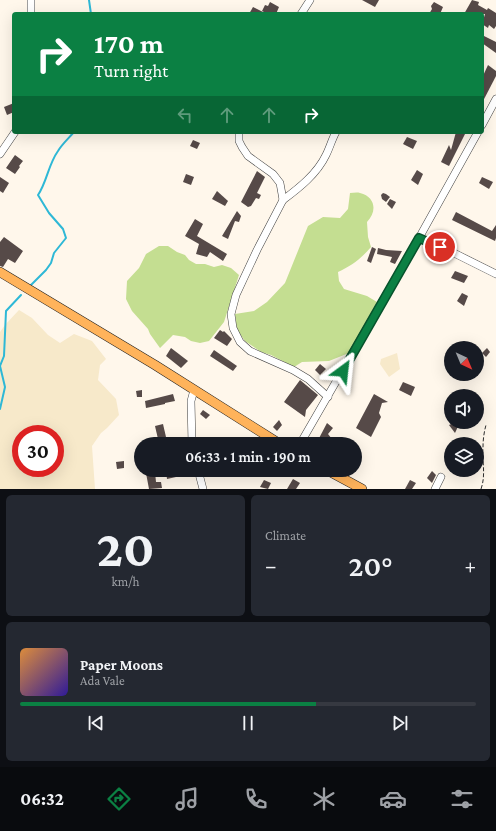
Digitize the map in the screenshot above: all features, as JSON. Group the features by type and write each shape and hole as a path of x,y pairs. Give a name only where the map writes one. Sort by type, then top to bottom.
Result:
{"main road":[{"path":"0,272 22,284 269,437"},
{"path":"340,477 362,489"}],"street":[{"path":"30,0 31,12"},
{"path":"302,12 310,0"},
{"path":"484,121 496,99"},
{"path":"0,154 13,134"},
{"path":"239,134 242,147 248,156 273,174 280,183 283,200"},
{"path":"328,397 308,380 293,370 250,351 240,342 233,328 231,314 236,295 283,200 297,189 320,165 326,156 335,134"},
{"path":"304,437 419,238 477,134"},
{"path":"419,238 450,251 496,274"},
{"path":"192,437 191,401 194,390"},
{"path":"200,477 203,489"},
{"path":"435,489 441,477"}],"path":[{"path":"481,489 484,476 483,446 486,425"}],"shaded area":[{"path":"19,310 32,318 48,335 60,343 74,334 92,341 106,359 100,365 98,380 116,399 119,415 101,433 92,446 95,489 0,489 0,332"},
{"path":"397,353 400,369 389,377 380,364 381,359"}],"green space":[{"path":"350,193 365,195 372,201 372,214 367,222 368,237 371,247 356,262 338,272 339,281 344,289 367,296 377,302 349,353 329,361 302,362 294,367 271,355 261,352 245,341 237,330 235,314 254,311 267,302 285,283 308,226 323,217 340,218 348,209"},
{"path":"159,246 168,246 185,255 189,260 196,264 205,264 214,267 222,265 231,268 239,275 224,322 209,341 200,343 191,341 185,337 173,335 160,348 148,329 132,311 126,299 127,281 139,268 146,254"}],"building":[{"path":"362,0 379,0 375,7"},
{"path":"472,0 479,2 478,5 487,10 488,8 496,13 496,26 494,29 489,25 488,28 484,25 484,12 465,12"},
{"path":"270,2 279,7 277,12 262,11 265,5 268,6"},
{"path":"434,2 443,7 441,12 430,12 432,9 431,6"},
{"path":"253,7 263,12 250,12"},
{"path":"484,36 496,42 496,53 484,44"},
{"path":"488,65 496,71 496,76 484,99 484,74"},
{"path":"12,104 12,113 7,115 4,107"},
{"path":"455,134 465,134 449,166 441,162 449,145 451,150"},
{"path":"407,137 417,141 413,149 403,144"},
{"path":"193,140 200,143 197,149 190,146"},
{"path":"15,155 23,161 15,174 6,168"},
{"path":"417,170 423,174 418,185 411,180"},
{"path":"257,171 265,177 257,193 261,195 259,199 256,198 251,206 248,207 241,202"},
{"path":"186,174 194,177 191,185 183,182"},
{"path":"0,177 9,183 3,193 0,191"},
{"path":"482,177 493,182 489,189 479,183"},
{"path":"217,191 228,201 225,206 212,199"},
{"path":"383,193 390,197 386,202 382,199 381,195"},
{"path":"390,199 396,202 392,209 387,204"},
{"path":"237,211 241,216 239,222 235,221 228,239 222,236"},
{"path":"456,212 492,231 496,225 495,241 452,220"},
{"path":"195,219 203,224 197,236 227,254 223,261 210,252 207,257 196,254 199,244 185,236"},
{"path":"438,232 451,238 447,244 434,238"},
{"path":"4,237 23,251 15,263 8,259 3,267 0,266 0,242"},
{"path":"372,247 376,249 371,263 367,261"},
{"path":"378,248 402,251 395,264 390,262 392,257 377,254"},
{"path":"455,271 468,276 464,283 451,278"},
{"path":"462,293 468,296 464,306 457,301"},
{"path":"220,330 223,332 224,331 232,339 227,346 214,338"},
{"path":"171,348 188,361 181,368 166,356"},
{"path":"487,348 490,352 486,357 484,355 484,351"},
{"path":"214,350 237,366 233,371 210,356"},
{"path":"320,364 326,369 320,375 315,370"},
{"path":"300,380 318,395 306,410 305,417 284,402"},
{"path":"403,382 415,387 411,396 399,390"},
{"path":"142,390 142,397 137,397 136,391"},
{"path":"173,394 175,401 146,408 145,401"},
{"path":"374,394 388,402 382,403 379,413 381,417 371,437 356,428"},
{"path":"203,410 210,415 206,419 200,414"},
{"path":"279,420 282,425 277,431 273,427"},
{"path":"327,423 333,428 328,434 330,437 320,437"},
{"path":"163,424 166,437 158,437 155,426"},
{"path":"124,461 124,468 117,469 116,462"},
{"path":"432,471 436,475 432,483 427,478"},
{"path":"147,477 156,477 156,482 161,482 162,488 149,489"},
{"path":"293,479 300,483 296,489 287,489"},
{"path":"264,480 271,483 268,489 260,487"},
{"path":"410,480 416,483 412,489 405,489"}],"waterway":[{"path":"89,0 91,12"},
{"path":"30,286 46,270 51,263 54,253 66,238 63,229 49,213 38,195 44,185 55,156 61,146 72,134"},
{"path":"0,409 5,387 0,366 4,356 6,311 21,295"}],"route":[{"path":"343,371 419,238 440,247"}]}
